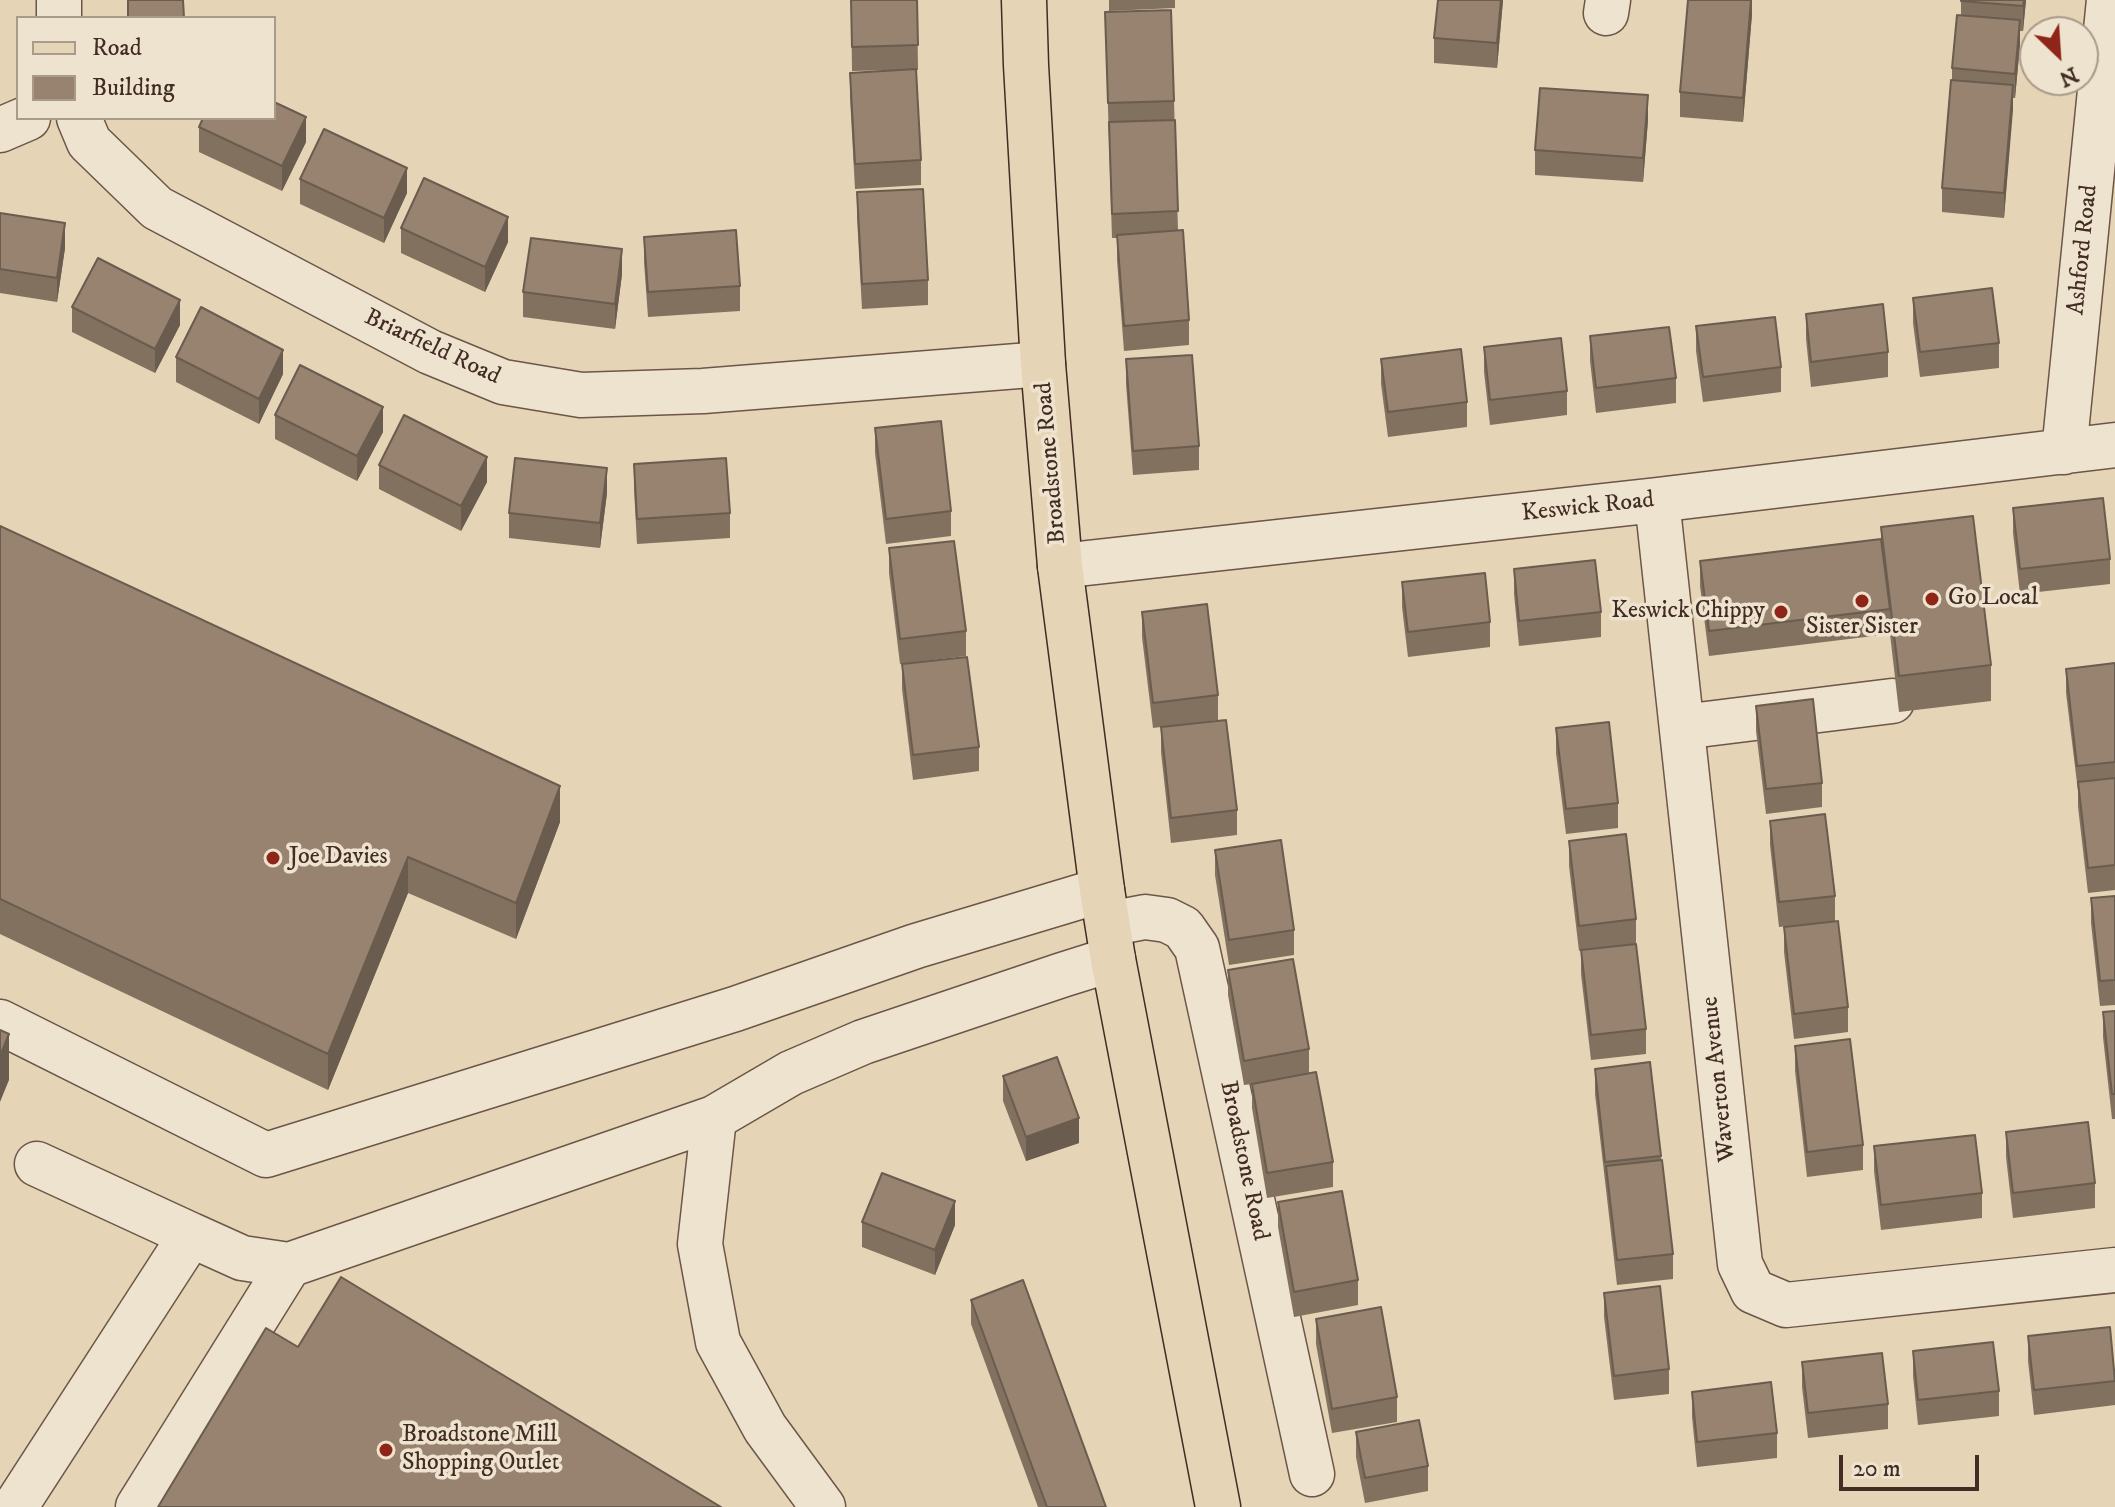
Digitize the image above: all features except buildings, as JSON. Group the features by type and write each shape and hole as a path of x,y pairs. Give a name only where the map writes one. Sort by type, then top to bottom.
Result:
{"main road":[{"name":"Broadstone Road","path":"1024,0 1043,364 1060,566 1108,924 1218,1507"}],"street":[{"name":"Ashford Road","path":"2064,452 2109,0"},
{"path":"0,130 23,120"},
{"name":"Briarfield Road","path":"80,120 89,142 157,208 430,352 503,382 581,395 688,392 1043,364"},
{"name":"Keswick Road","path":"1060,566 1657,500 2115,445"},
{"name":"Waverton Avenue","path":"1657,500 1740,1264 1753,1291 1786,1305 2115,1270"},
{"path":"1682,727 1892,701"},
{"name":"Broadstone Road","path":"1108,924 1145,917 1167,920 1183,928 1197,948 1312,1474"},
{"path":"0,1022 266,1155 720,1014 916,946 1108,924"},
{"path":"37,1164 242,1258 289,1265 714,1118 791,1073 863,1042 1108,924"},
{"path":"714,1118 700,1244 718,1342 765,1428 823,1507"},
{"path":"15,1507 191,1235"},
{"path":"138,1507 289,1265"}],"place":[{"name":"Go Local","path":"1932,599"},
{"name":"Sister Sister","path":"1862,601"},
{"name":"Keswick Chippy","path":"1781,612"},
{"name":"Joe Davies","path":"273,858"},
{"name":"Broadstone Mill Shopping Outlet","path":"386,1450"}]}
